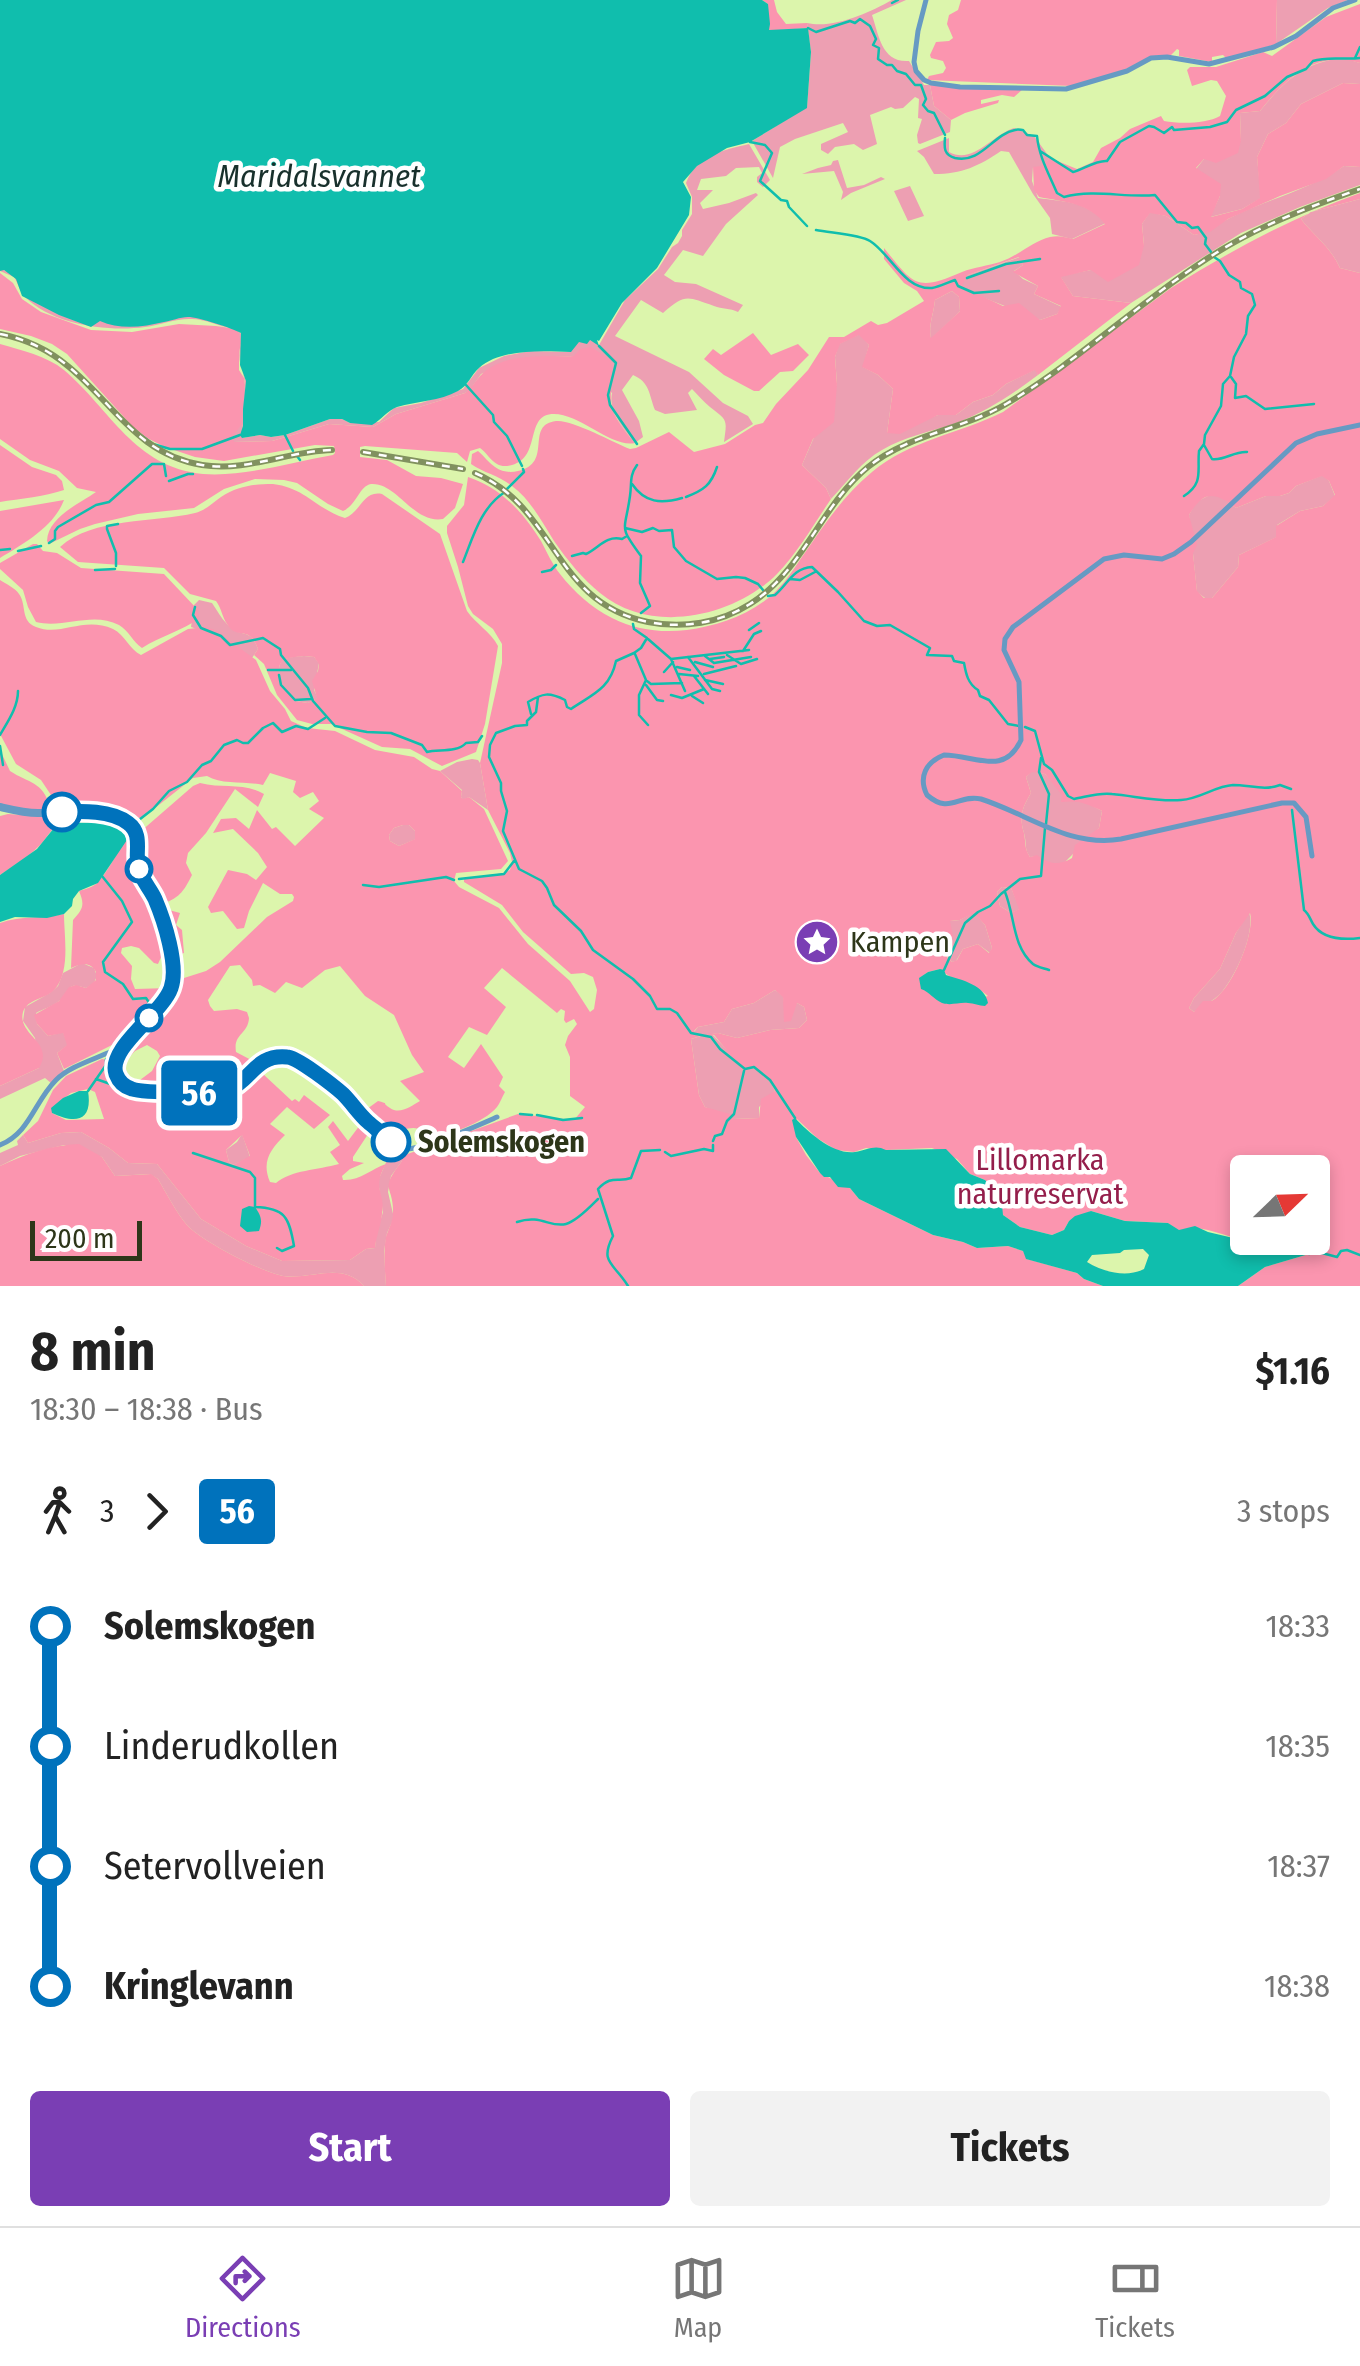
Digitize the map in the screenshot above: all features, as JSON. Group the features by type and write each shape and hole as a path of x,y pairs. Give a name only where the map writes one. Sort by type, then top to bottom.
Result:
{"street":[{"path":"926,0 914,62 924,80 960,86 1056,89 1108,78 1155,58 1209,64 1274,47 1333,8 1355,0"},
{"path":"1312,856 1306,817 1294,803 1098,842 1077,839 982,799 971,797 948,805 936,802 924,790 923,778 927,766 944,755 994,762 1008,758 1018,747 1022,740 1019,687 1004,650 1005,639 1013,627 1104,560 1124,555 1158,560 1174,554 1296,443 1360,425"},
{"path":"0,807 34,813 100,814 122,820 135,830 138,866 166,930 173,982 162,1004 116,1060 118,1080 127,1087 203,1093 231,1089 254,1068 283,1056 293,1058 341,1093 396,1150 430,1143 497,1117"},
{"path":"0,1145 25,1128 48,1089 60,1077 112,1051 120,1052"}],"shaded area":[{"path":"892,0 906,0 872,15 880,39 887,53 909,61 924,85 930,85 934,106 951,120 950,132 918,143 922,119 918,118 919,99 915,97 903,108 891,107 870,115 877,144 863,150 854,144 835,147 828,154 821,150 821,144 848,132 843,123 780,147 773,178 752,141 807,107 811,52 807,23 839,22"},
{"path":"1277,0 1348,0 1328,8 1276,44"},
{"path":"1343,58 1360,63 1360,84 1343,83 1301,104 1286,123 1268,134 1257,157 1261,198 1242,209 1210,217 1220,196 1196,169 1204,159 1241,140 1240,113 1260,111 1305,69"},
{"path":"1014,128 1034,136 1050,158 1041,167 1033,167 1032,181 1038,198 1083,206 1106,223 1072,239 1052,234 1050,218 1009,152 1001,151 962,171 934,174 917,151 949,138 949,152 966,155"},
{"path":"749,144 770,180 763,187 757,182 762,173 759,167 736,168 726,176 701,179 697,190 713,190 700,203 703,209 758,195 726,224 703,256 683,250 664,275 743,305 738,312 687,299 663,313 641,300 615,336 689,372 723,403 748,416 753,424 724,442 723,418 692,389 688,393 697,410 665,414 655,410 646,385 633,375 622,390 643,437 635,443 615,413 612,393 574,356 517,359 481,374 465,393 396,414 373,427 329,424 272,441 233,442 245,385 242,371 246,381 242,438 271,437 330,419 379,422 394,408 463,389 479,368 504,356 530,351 570,352 580,334 599,345 625,300 658,269 682,236 692,214 692,197 686,183 696,166 720,152"},
{"path":"838,160 847,188 885,179 841,200 843,192 834,171 802,174"},
{"path":"1344,166 1360,167 1360,185 1241,233 1131,303 1073,296 1060,276 1091,270 1144,245 1142,224 1150,212 1166,216 1194,235 1317,182"},
{"path":"910,186 924,216 908,221 894,191"},
{"path":"1360,199 1360,273 1340,268 1301,219 1311,212"},
{"path":"1020,257 1023,265 1014,271 1038,286 1034,294 1062,307 1057,314 1040,320 961,285 968,275"},
{"path":"0,268 98,321 190,316 230,325 242,334 240,363 241,343 230,328 192,319 130,328 66,320 37,307 23,295 14,277"},
{"path":"952,291 959,297 960,311 931,339 935,300"},
{"path":"860,334 869,345 863,367 893,389 887,433 938,415 956,415 1036,369 1038,375 978,414 882,450 861,466 831,499 826,488 802,465 837,384 835,357 839,344"},
{"path":"1323,475 1335,496 1323,506 1300,511 1277,525 1277,537 1239,555 1238,567 1212,598 1197,592 1189,515 1196,502 1219,495 1236,508 1266,496 1289,493"},
{"path":"199,600 212,603 232,629 251,637 258,649 252,658 215,635 191,627 194,605"},
{"path":"314,657 319,663 314,690 318,698 308,703 295,701 283,687 279,672 283,660"},
{"path":"472,759 480,763 488,810 469,797 463,800 462,790 440,771"},
{"path":"1032,771 1045,774 1069,800 1083,801 1102,811 1099,828 1064,863 1046,863 1037,856 1030,857 1027,851 1022,817 1031,793 1026,777"},
{"path":"403,825 415,831 416,839 399,846 390,841 389,835"},
{"path":"1002,887 1011,888 1020,909 1011,913 1000,906 997,892"},
{"path":"974,912 985,925 990,953 978,944 963,949 952,962 945,948 950,921"},
{"path":"1249,912 1247,943 1232,977 1220,994 1194,1012 1189,1008 1194,998 1220,969"},
{"path":"82,963 94,968 94,983 86,988 71,986 59,1001 36,1013 37,1024 48,1036 63,1032 68,1045 57,1053 64,1071 51,1083 45,1078 0,1099 0,1086 39,1068 35,1038 23,1021 25,1007 50,993 63,973"},
{"path":"775,990 783,996 785,1008 797,1003 804,1007 807,1020 799,1028 737,1038 712,1034 741,1065 762,1073 775,1091 759,1107 759,1118 733,1119 705,1107 699,1095 691,1039 701,1036 694,1032 698,1027 724,1022 732,1009 754,1003"},
{"path":"81,1132 128,1163 157,1164 201,1219 246,1246 282,1261 350,1260 375,1248 383,1212 378,1181 387,1160 402,1156 391,1176 388,1192 394,1218 384,1251 386,1286 364,1286 346,1274 294,1277 261,1269 194,1232 158,1179 150,1174 115,1176 102,1157 64,1145 20,1156 0,1166 0,1153 18,1145 23,1135 28,1143 61,1133"},
{"path":"242,1134 250,1157 233,1165 226,1150"}],"green space":[{"path":"762,0 774,0 786,24 807,23 808,28 768,31 768,4"},
{"path":"961,0 1277,0 1276,44 1227,59 1223,55 1212,57 1212,62 1179,56 1177,49 1171,55 1150,57 1113,74 1072,86 927,80 946,68 943,61 930,55 936,42 953,38 947,24"},
{"path":"1360,4 1360,63 1329,60 1303,70 1260,111 1240,113 1238,153 1216,163 1204,159 1196,168 1221,184 1211,217 1242,209 1260,198 1257,157 1268,134 1286,123 1301,104 1343,83 1360,84 1360,167 1344,166 1326,179 1228,219 1210,232 1194,235 1166,216 1150,213 1142,224 1144,245 1139,265 1108,282 1091,270 1061,277 1073,296 1131,303 1038,375 1035,370 1006,384 956,415 938,415 900,434 887,433 893,389 862,367 869,345 859,335 840,344 835,357 834,422 813,439 802,465 826,488 831,499 777,574 738,601 691,616 643,614 620,606 576,569 519,492 471,464 472,454 478,451 503,471 529,467 535,460 542,429 556,421 582,427 630,449 669,432 694,452 725,444 763,423 808,370 829,337 844,337 871,321 878,325 887,323 924,301 884,259 884,248 910,277 935,282 1000,262 1044,239 1073,239 1105,224 1084,208 1039,197 1034,190 1033,167 1050,158 1077,169 1093,162 1101,148 1130,129 1161,116 1164,121 1185,123 1220,116 1226,96 1217,81 1192,86 1187,70 1190,67 1216,67 1263,52 1272,56 1326,17","holes":["1019,257 1023,265 1013,272 1038,286 1034,294 1061,306 1057,314 1040,320 1019,303 1003,306 962,285 968,275","952,291 959,297 960,311 931,338 935,300"]},
{"path":"930,85 1023,89 1014,97 1002,95 981,100 981,104 999,100 951,120 934,106"},
{"path":"1360,193 1360,199 1314,211"},
{"name":"Lillomarka naturreservat","path":"1309,214 1301,219 1340,268 1360,273 1360,1286 1238,1286 1265,1267 1306,1255 1330,1255 1330,1155 1230,1155 1230,1236 1200,1229 1179,1231 1168,1223 1125,1221 1091,1211 1069,1221 1064,1230 1052,1235 1020,1227 1003,1215 985,1180 970,1174 957,1159 932,1148 836,1150 797,1119 796,1137 806,1155 820,1173 850,1188 859,1199 933,1235 977,1248 1008,1246 1023,1251 1027,1259 1077,1273 1103,1286 386,1286 385,1243 393,1214 389,1183 402,1156 518,1114 574,1120 585,1107 570,1096 570,1057 565,1045 577,1024 574,1019 566,1023 565,1011 557,1013 502,968 484,988 506,1007 487,1035 469,1027 448,1057 464,1068 481,1044 503,1077 499,1086 505,1092 497,1107 483,1118 426,1140 419,1129 392,1131 367,1109 378,1101 402,1110 420,1101 400,1081 424,1072 394,1015 365,996 340,966 325,970 302,988 286,982 275,993 260,985 253,986 240,965 230,966 208,1000 214,1011 247,1012 248,1024 237,1041 236,1052 253,1061 240,1074 222,1060 200,1072 194,1087 148,1085 140,1080 152,1071 160,1056 147,1045 119,1065 128,1046 166,1004 176,985 220,962 267,917 293,901 292,894 280,894 263,883 244,928 237,929 223,911 211,913 208,907 228,870 256,880 267,867 233,829 213,833 221,819 236,818 249,829 257,810 272,829 276,827 295,846 324,818 309,809 319,801 313,792 300,798 293,792 296,781 270,773 263,785 207,776 193,778 136,823 107,813 59,807 41,780 16,764 0,734 0,580 19,594 28,621 36,627 54,630 102,626 113,629 141,655 188,629 215,630 256,660 270,691 291,721 307,728 335,731 375,750 414,757 440,771 462,791 463,799 469,797 484,809 508,861 501,869 456,873 454,881 499,908 528,944 570,981 590,1012 597,990 593,977 571,974 523,932 502,905 464,882 467,878 504,873 510,870 512,862 488,810 480,763 502,663 502,644 493,629 468,606 447,533 447,526 464,505 468,477 491,488 519,511 565,581 605,614 658,631 723,622 757,606 776,591 843,500 886,461 1003,412 1171,288","holes":["1322,476 1335,495 1323,506 1300,511 1276,526 1276,537 1239,555 1238,567 1212,598 1204,598 1197,591 1193,553 1197,545 1189,515 1200,501 1216,497 1236,508 1266,496 1289,493 1296,486","1032,772 1045,774 1062,795 1061,802 1082,803 1102,811 1099,828 1075,845 1072,858 1063,862 1054,863 1037,855 1030,857 1026,848 1022,817 1031,793 1026,777","403,825 415,831 415,839 399,846 390,841 389,835","1002,887 1011,888 1019,909 1011,913 1000,906 997,892","974,913 985,925 992,948 989,953 978,944 963,949 952,962 944,948 946,938 953,936 950,921","1250,913 1246,944 1230,980 1216,998 1203,1001 1194,1012 1189,1008 1194,998 1220,969","940,969 950,976 988,996 967,1001 942,999 920,978","775,990 783,997 784,1022 791,1021 797,1003 804,1007 807,1020 799,1028 737,1038 718,1033 698,1035 694,1031 724,1022 732,1009 754,1003","714,1035 743,1070 754,1067 770,1080 775,1091 761,1099 759,1118 733,1119 730,1114 705,1107 699,1095 691,1039"]},
{"path":"0,273 13,283 22,299 41,312 91,330 132,332 179,324 238,332 239,370 245,385 241,425 232,437 234,442 272,441 329,424 373,427 396,414 465,393 481,375 501,362 525,357 574,356 580,349 591,347 611,360 613,412 635,443 616,441 574,419 554,414 539,421 527,454 508,466 497,464 480,448 470,451 467,462 457,453 365,446 360,447 360,457 387,460 416,476 463,484 455,508 443,519 432,519 389,489 371,484 343,511 297,483 255,479 224,489 194,508 138,514 95,524 49,544 49,532 58,518 96,492 77,488 59,471 30,460 0,439 0,344 57,365 141,449 179,469 203,474 252,471 333,455 334,446 315,445 224,461 195,457 147,438 67,354 31,336 0,329"},
{"path":"753,333 771,355 798,344 809,355 793,371 780,372 759,391 724,375 704,359 713,349 721,355"},
{"path":"0,445 32,467 56,475 64,490 0,502"},
{"path":"273,484 294,490 345,518 370,495 382,494 440,534 467,611 498,646 485,724 476,752 442,766 410,749 382,747 331,724 297,720 277,695 264,664 254,655 258,649 254,641 231,629 216,601 190,594 164,568 78,562 60,547 89,530 195,513 233,490","holes":["314,657 319,664 312,681 317,698 308,703 295,701 282,683 281,663 291,658"]},
{"path":"64,500 45,527 0,558 0,511"},
{"path":"33,544 81,568 164,574 198,610 199,618 142,648 122,627 109,621 36,622 23,590 0,569 0,563"},
{"path":"0,750 10,771 39,787 50,807 32,810 0,804"},
{"path":"200,783 249,788 264,794 258,807 235,789 188,853 186,863 192,875 187,885 178,896 164,903 143,863 140,832"},
{"path":"0,816 121,822 133,841 137,874 162,928 163,951 158,964 139,948 122,948 121,953 132,966 135,989 169,988 166,994 122,1040 64,1069 57,1053 67,1045 63,1033 48,1036 34,1015 59,1001 69,987 86,988 96,980 91,966 71,968 73,920 82,903 79,891 100,880 127,832 90,821 60,825 29,855 0,875"},
{"path":"169,910 180,913 176,925 182,930 181,954 170,934"},
{"path":"64,914 63,974 51,993 28,1004 23,1012 25,1027 39,1045 43,1059 39,1068 0,1086 0,923"},
{"path":"102,1059 109,1060 115,1078 126,1088 219,1095 263,1065 263,1074 292,1101 299,1102 304,1095 330,1115 314,1129 287,1107 270,1124 285,1135 269,1156 270,1182 339,1164 330,1152 340,1145 328,1127 333,1121 348,1141 363,1121 372,1128 353,1157 353,1161 364,1163 342,1176 343,1180 355,1179 386,1164 379,1185 383,1207 375,1248 350,1260 282,1261 246,1246 201,1219 157,1164 128,1163 81,1132 61,1133 28,1143 23,1135 38,1121 53,1090 66,1076","holes":["88,1089 95,1092 104,1119 66,1120 52,1113 52,1108 71,1093","242,1135 250,1156 233,1165 226,1150"]},
{"path":"79,1144 102,1157 115,1176 151,1174 158,1179 187,1225 232,1255 283,1276 346,1274 364,1286 0,1286 0,1166 38,1151"}],"water":[{"name":"Maridalsvannet","path":"0,0 762,0 768,4 769,30 808,28 811,52 807,108 750,142 727,148 697,166 683,182 691,197 689,215 657,268 622,303 597,340 599,346 590,340 587,344 579,342 571,352 523,352 499,357 479,368 458,391 397,407 372,425 330,419 285,435 242,438 246,381 240,365 241,333 188,317 132,327 100,321 91,327 22,296 16,279 0,271"},
{"path":"107,822 125,829 129,837 98,883 79,891 64,914 15,917 0,922 0,875 37,849 54,828 66,823"},
{"path":"940,969 978,988 988,1003 945,1004 921,989 919,978"},
{"path":"88,1091 85,1114 68,1119 52,1113 51,1108 63,1098"},
{"path":"795,1118 830,1147 847,1152 875,1147 946,1149 970,1174 985,1180 994,1190 1003,1215 1020,1227 1052,1235 1064,1230 1075,1216 1091,1211 1125,1221 1168,1223 1179,1230 1195,1226 1230,1237 1230,1255 1306,1255 1265,1267 1238,1286 1103,1286 1077,1273 1026,1259 1023,1251 1008,1246 977,1248 933,1235 824,1177 796,1137 792,1120","holes":["1143,1249 1149,1255 1144,1269 1123,1273 1087,1262 1092,1255"]},
{"path":"255,1207 260,1216 259,1231 247,1232 240,1226 242,1209"}],"waterway":[{"path":"892,3 898,0"},
{"path":"808,28 816,32 860,19 870,26 876,39 873,45 879,48 878,59 906,74 915,85 921,85 926,99 923,105 934,113 945,135"},
{"path":"1355,58 1360,47"},
{"path":"1040,151 1073,172 1107,161 1120,142 1149,126 1164,133 1172,127 1210,127 1227,122 1236,110 1265,96 1313,61 1360,58"},
{"path":"945,138 947,153 964,159 980,153 1007,133 1023,130 1027,135 1037,136 1057,193 1064,197 1155,195 1177,222 1198,227 1211,252"},
{"path":"750,142 765,145 772,153 760,181 787,201 807,226"},
{"path":"816,230 870,241 906,277 922,287 955,280 958,286 974,293 999,291"},
{"path":"1184,496 1197,481 1199,451 1221,406 1223,384 1230,376 1255,305 1252,294 1241,288 1240,282 1214,257"},
{"path":"967,278 1006,264 1040,259"},
{"path":"599,346 616,363 608,395 610,405 637,444"},
{"path":"1231,377 1236,384 1235,398 1246,396 1265,409 1314,404"},
{"path":"466,385 493,415 522,466"},
{"path":"134,430 153,444 170,449 202,449 240,435"},
{"path":"285,435 293,451"},
{"path":"1204,445 1212,459 1247,452"},
{"path":"297,456 300,460"},
{"path":"49,543 55,539 58,527 96,505 109,502 152,464 164,464 166,476"},
{"path":"637,465 625,528 641,556 640,583 650,606 641,613"},
{"path":"686,497 706,486 717,467"},
{"path":"507,489 523,469"},
{"path":"169,481 193,474"},
{"path":"632,484 642,495 654,500 682,498"},
{"path":"463,562 484,514 505,492"},
{"path":"116,566 107,526 118,524"},
{"path":"625,528 642,532 653,528 672,530 674,547 686,561 717,579 745,578 763,590"},
{"path":"572,556 586,554 607,540 627,536"},
{"path":"18,551 41,546"},
{"path":"0,550 10,549"},
{"path":"542,572 556,565"},
{"path":"768,596 775,595 800,570 812,567 864,621 890,625 930,648 927,655 952,656 954,661 964,663 980,696 989,700 1008,724 1019,726"},
{"path":"95,570 115,569"},
{"path":"790,579 800,580 815,572"},
{"path":"195,607 193,615 201,628 221,636 230,645 263,638 280,649 313,701 335,726 391,733 422,745 427,752 458,748 478,742 482,736"},
{"path":"749,630 759,623"},
{"path":"531,714 528,702 538,697 559,697 571,709 600,690 616,661 641,648 647,638 633,624"},
{"path":"743,651 754,634 761,631"},
{"path":"648,639 671,659 685,691"},
{"path":"671,659 749,650"},
{"path":"635,654 646,680 639,695 639,715 648,725"},
{"path":"727,655 741,664 757,659"},
{"path":"705,656 714,663 751,657"},
{"path":"688,657 712,689 720,691"},
{"path":"710,659 724,657"},
{"path":"664,672 673,662"},
{"path":"695,662 713,667"},
{"path":"704,674 736,666"},
{"path":"677,667 690,670"},
{"path":"268,670 291,670"},
{"path":"679,674 698,676"},
{"path":"279,675 281,685 295,700 311,699"},
{"path":"694,676 708,694"},
{"path":"705,680 723,684"},
{"path":"647,681 682,683"},
{"path":"646,685 657,700 663,701"},
{"path":"671,695 682,698 704,689"},
{"path":"0,735 18,691"},
{"path":"692,696 703,703"},
{"path":"538,697 536,712 527,725 496,733 490,745 489,757 501,783 507,811 503,831 519,869 542,881 554,905 581,931 593,950 633,979 657,1009 677,1013 691,1033 711,1037 745,1069 754,1067 770,1080 795,1118"},
{"path":"135,823 169,791 187,782 211,761 224,745 237,740 248,743 273,723 282,732 296,726 308,729 325,718"},
{"path":"1025,727 1035,731 1044,764 1074,799 1107,794 1181,800 1233,785 1280,785 1291,789"},
{"path":"0,746 3,765"},
{"path":"1041,758 1039,772 1049,794 1046,824"},
{"path":"1292,810 1304,910 1322,933 1341,939 1360,938"},
{"path":"944,970 965,923 1020,879 1041,876 1045,828"},
{"path":"459,879 504,874 514,861"},
{"path":"102,876 122,901 132,922 103,962 105,972 123,984 133,999 146,998 150,1004 148,1012 114,1045"},
{"path":"363,885 379,887 446,877 454,880"},
{"path":"1005,892 1021,949 1033,964 1049,970"},
{"path":"88,1091 106,1059"},
{"path":"713,1141 734,1114 744,1071"},
{"path":"96,1079 136,1093"},
{"path":"144,1094 222,1098"},
{"path":"520,1114 532,1115"},
{"path":"537,1115 563,1120 582,1118"},
{"path":"665,1152 671,1156 704,1149 713,1151 713,1145"},
{"path":"628,1286 608,1258 613,1236 598,1189 611,1180 631,1178 641,1151 660,1150"},
{"path":"193,1153 250,1172 255,1178 255,1207 279,1212 290,1228 294,1246 282,1251 277,1248"},
{"path":"517,1222 566,1224 598,1199"},
{"path":"1329,1255 1337,1257 1347,1250 1360,1255"}],"railway":[{"path":"475,473 523,508 573,575 592,595 616,611 661,624 714,620 738,611 768,590 852,482 884,456 1006,404 1177,279 1240,239 1360,189"},
{"path":"0,334 53,355 143,439 180,459 202,465 235,466 332,450"},
{"path":"363,452 463,469"}],"bus line":[{"name":"56","path":"62,812 111,816 133,828 140,873 166,930 172,986 162,1004 120,1052 115,1069 120,1082 136,1090 218,1092 231,1089 265,1061 283,1056 293,1058 341,1093 391,1142"}],"place":[{"name":"Kampen","path":"817,942"},
{"name":"Solemskogen","path":"391,1142"}]}
